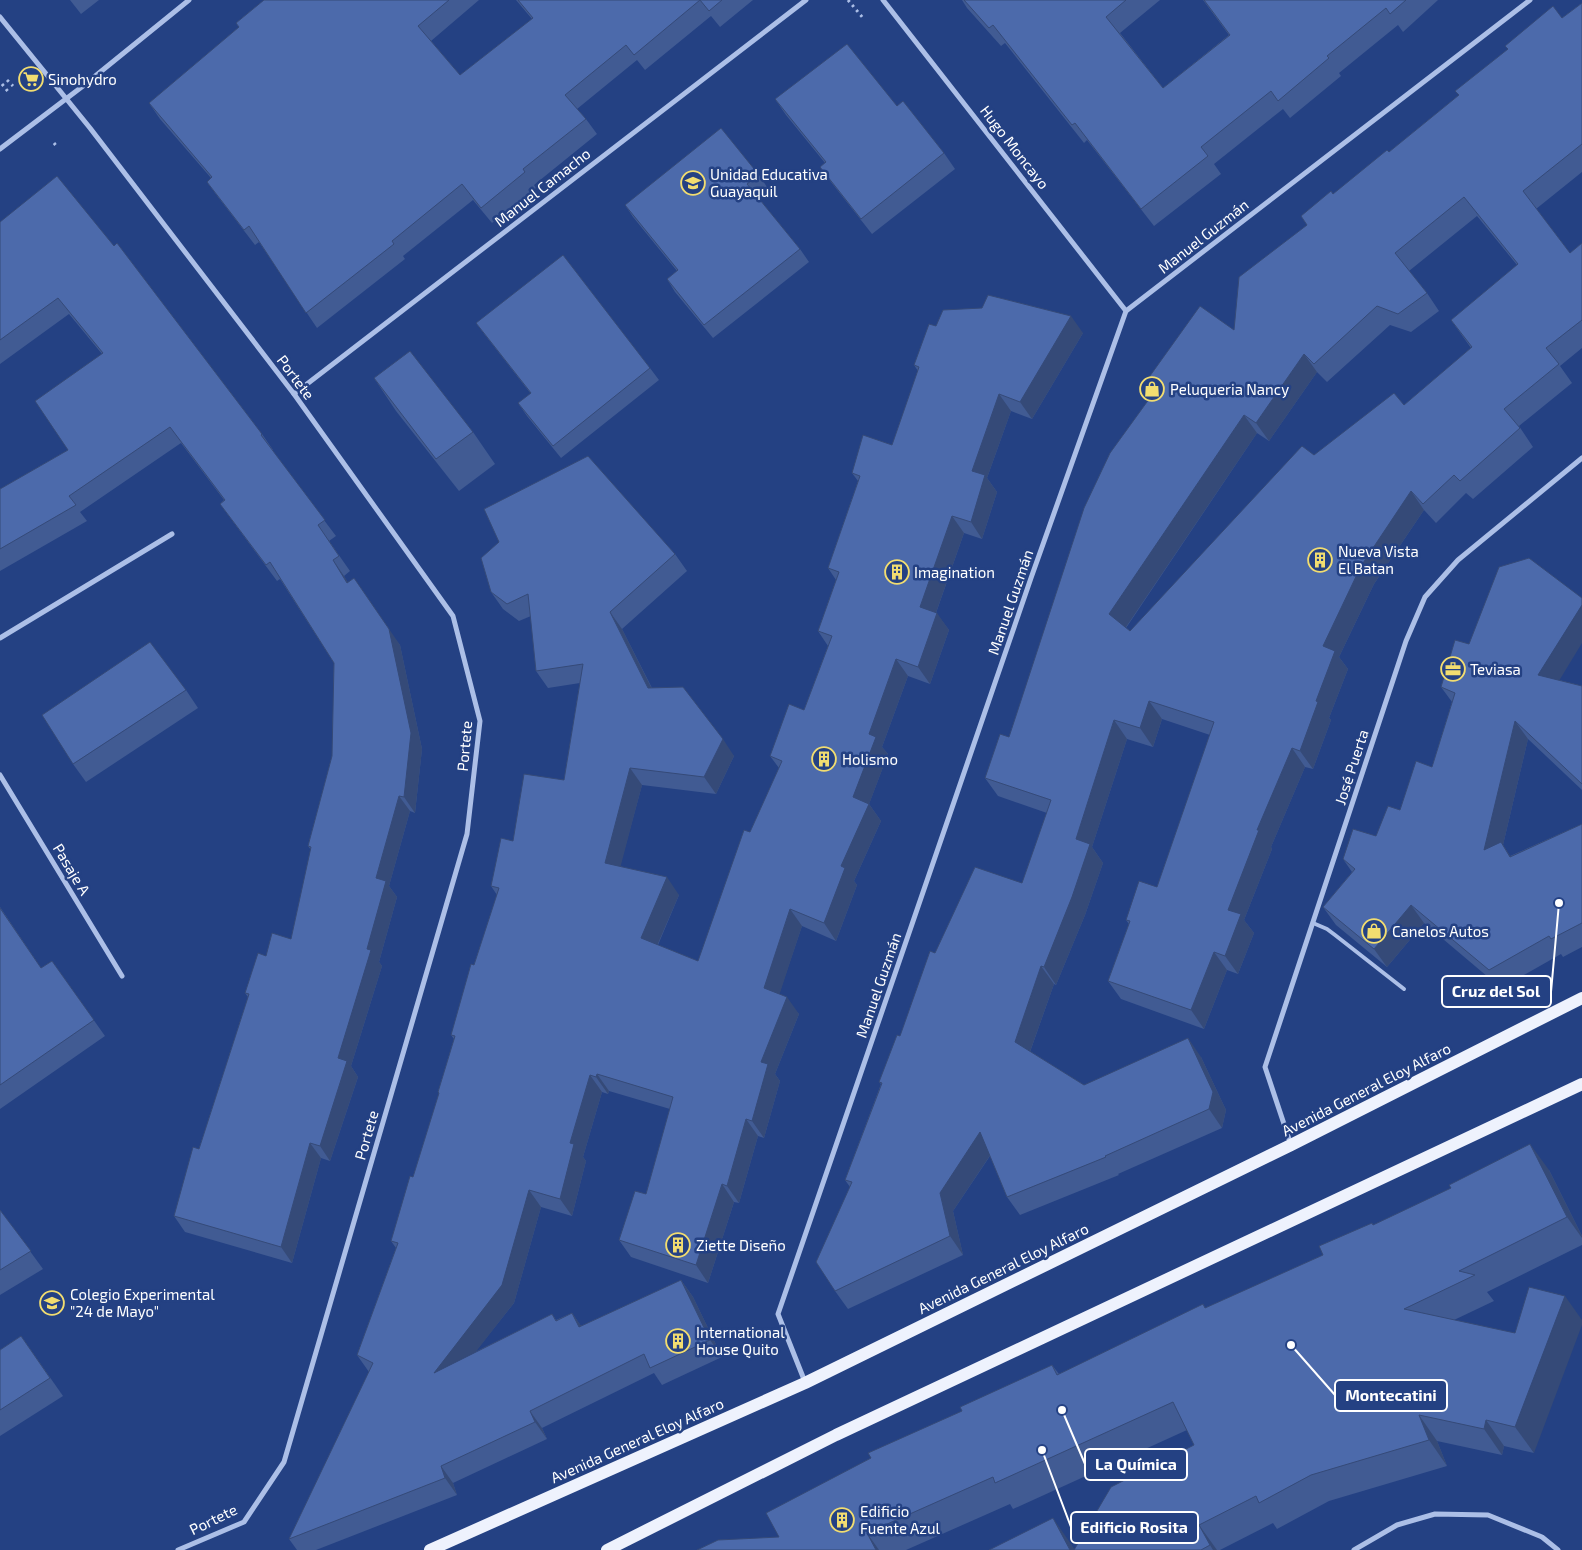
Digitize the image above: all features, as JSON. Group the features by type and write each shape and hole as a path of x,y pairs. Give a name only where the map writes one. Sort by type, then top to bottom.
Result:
{"main road":[{"name":"Avenida General Eloy Alfaro","path":"430,1550 805,1383 1291,1145 1582,998"},
{"path":"607,1550 836,1435 1582,1084"}],"street":[{"path":"0,149 189,0"},
{"name":"Manuel Camacho","path":"294,394 806,0"},
{"name":"Hugo Moncayo","path":"883,0 1126,311"},
{"name":"Manuel Guzmán","path":"805,1383 778,1314 1031,578 1126,311 1530,0"},
{"name":"Portete","path":"0,17 90,128 294,394 453,616 480,722 467,834 284,1462 244,1522 178,1550"},
{"name":"José Puerta","path":"1291,1145 1265,1068 1406,641 1426,597 1458,560 1582,458"},
{"path":"0,638 172,534"},
{"name":"Pasaje A","path":"0,775 122,976"},
{"path":"1354,1550 1397,1525 1435,1514 1488,1515 1542,1537 1558,1550"}],"lane":[{"path":"1313,924 1327,929 1336,935 1404,989"}],"path":[{"path":"848,0 863,18"},
{"path":"7,80 14,86"},
{"path":"2,84 10,94"}],"building":[{"path":"264,0 449,0 418,26 460,75 533,18 518,0 700,0 634,55 626,45 565,95 586,119 523,169 525,172 481,208 462,184 392,241 394,244 306,313 249,226 244,230 207,182 212,177 149,103 239,27 236,23"},
{"path":"700,0 722,0 709,11"},
{"path":"964,0 1126,0 1106,17 1163,88 1230,35 1204,0 1406,0 1390,14 1386,8 1327,56 1329,58 1278,101 1271,91 1201,147 1208,156 1141,209 1075,123 1072,125 993,25 989,28"},
{"path":"1582,3 1582,144 1523,191 1570,253 1582,243 1582,320 1546,348 1559,364 1504,409 1520,428 1460,481 1454,475 1423,504 1411,491 1361,566 1323,646 1335,651 1300,751 1292,748 1257,830 1259,830 1228,910 1241,914 1225,956 1214,952 1191,1010 1108,981 1130,921 1126,920 1139,881 1157,887 1214,722 1149,701 1140,728 1114,720 1076,839 1090,844 1072,897 1044,967 1041,966 1015,1042 1084,1085 1188,1038 1213,1092 1209,1109 1106,1157 1007,1197 980,1132 940,1193 950,1236 835,1291 816,1262 852,1182 845,1180 882,1083 879,1082 897,1035 900,1036 930,951 935,953 975,867 1022,883 1051,800 985,778 1000,734 1009,737 1084,508 1110,453 1152,395 1142,387 1200,306 1234,330 1239,277 1307,225 1301,216 1331,191 1333,194 1387,150 1389,152 1459,95 1455,91 1508,49 1505,46 1553,6 1562,18","holes":["1464,197 1518,264 1451,320 1472,347 1404,405 1394,393 1314,455 1302,446 1130,631 1109,614 1244,415 1256,423 1304,354 1314,364 1377,306 1398,314 1427,293 1395,253"]},
{"path":"847,44 897,106 903,101 944,153 861,219 820,167 826,162 775,99"},
{"path":"721,128 759,175 747,184 800,249 704,325 667,279 678,270 625,205"},
{"path":"57,176 114,246 117,243 325,520 318,525 339,556 333,560 347,583 354,578 389,629 411,733 404,797 399,796 376,878 386,881 367,949 371,950 338,1058 347,1061 320,1146 310,1143 281,1247 174,1216 193,1147 199,1149 249,994 245,993 258,953 266,956 272,933 291,939 311,847 308,846 332,756 334,663 270,562 266,565 220,504 225,500 170,427 69,496 76,505 0,549 0,489 68,450 35,401 103,353 58,298 0,340 0,222"},
{"path":"563,255 650,368 553,446 518,403 531,393 476,323"},
{"path":"988,295 1071,316 1020,402 999,394 972,471 985,475 971,522 952,516 920,607 937,613 918,667 896,659 869,734 876,737 853,797 869,804 841,866 845,868 824,923 790,909 764,988 787,997 761,1062 768,1064 752,1121 746,1119 727,1186 722,1184 696,1265 619,1240 635,1191 646,1194 673,1097 597,1074 596,1077 590,1075 570,1143 574,1144 560,1199 529,1190 502,1285 434,1373 552,1314 556,1321 572,1313 579,1327 681,1280 710,1340 650,1368 644,1354 530,1411 535,1422 441,1466 445,1478 289,1539 373,1363 357,1355 398,1243 391,1241 410,1176 413,1177 439,1093 455,1036 451,1035 471,964 474,965 499,888 491,886 501,838 513,841 524,774 564,780 583,664 536,671 528,594 507,604 491,592 481,558 499,542 484,509 588,456 675,554 610,612 648,688 683,687 723,739 704,777 630,768 605,863 667,877 641,938 698,961 744,830 750,832 782,761 770,756 789,704 804,710 832,636 818,631 839,572 828,568 860,476 852,473 863,435 892,445 919,367 914,365 929,324 936,326 943,310 982,308"},
{"path":"410,351 473,432 436,459 374,378"},
{"path":"1529,558 1582,598 1582,605 1538,675 1582,686 1582,784 1515,721 1484,850 1501,842 1510,857 1582,824 1582,923 1551,939 1549,936 1489,970 1411,905 1374,949 1323,907 1355,869 1343,859 1353,829 1376,836 1388,806 1400,810 1416,761 1432,767 1455,693 1441,687 1455,640 1469,644 1499,567"},
{"path":"150,642 186,690 73,764 42,715"},
{"path":"0,908 41,968 52,961 94,1020 0,1085"},
{"path":"1530,1144 1567,1217 1459,1271 1475,1275 1404,1309 1515,1333 1529,1287 1565,1296 1515,1427 1486,1420 1484,1429 1419,1415 1429,1440 1311,1475 1259,1503 1256,1496 1199,1525 1210,1545 1201,1550 1074,1550 1111,1487 1194,1445 1173,1402 995,1483 993,1477 867,1533 876,1550 697,1550 718,1540 779,1537 766,1513 871,1458 868,1453 962,1411 960,1407 1052,1365 1057,1375 1203,1304 1205,1308 1323,1255 1319,1246 1372,1223 1373,1225 1451,1188 1449,1185"},
{"path":"0,1210 31,1251 0,1270"},
{"path":"21,1336 50,1378 0,1410 0,1350"},
{"path":"1053,1518 1070,1550 989,1550"}],"place":[{"name":"Sinohydro","path":"31,79"},
{"name":"Unidad Educativa Guayaquil","path":"693,183"},
{"name":"Peluqueria Nancy","path":"1152,389"},
{"name":"Nueva Vista El Batan","path":"1320,560"},
{"name":"Imagination","path":"897,572"},
{"name":"Teviasa","path":"1453,669"},
{"name":"Holismo","path":"824,759"},
{"name":"Cruz del Sol","path":"1559,903"},
{"name":"Canelos Autos","path":"1374,931"},
{"name":"Ziette Diseño","path":"678,1245"},
{"name":"Colegio Experimental \"24 de Mayo\"","path":"52,1303"},
{"name":"International House Quito","path":"678,1341"},
{"name":"Montecatini","path":"1291,1345"},
{"name":"La Química","path":"1062,1410"},
{"name":"Edificio Rosita","path":"1042,1450"},
{"name":"Edificio Fuente Azul","path":"842,1520"}]}
